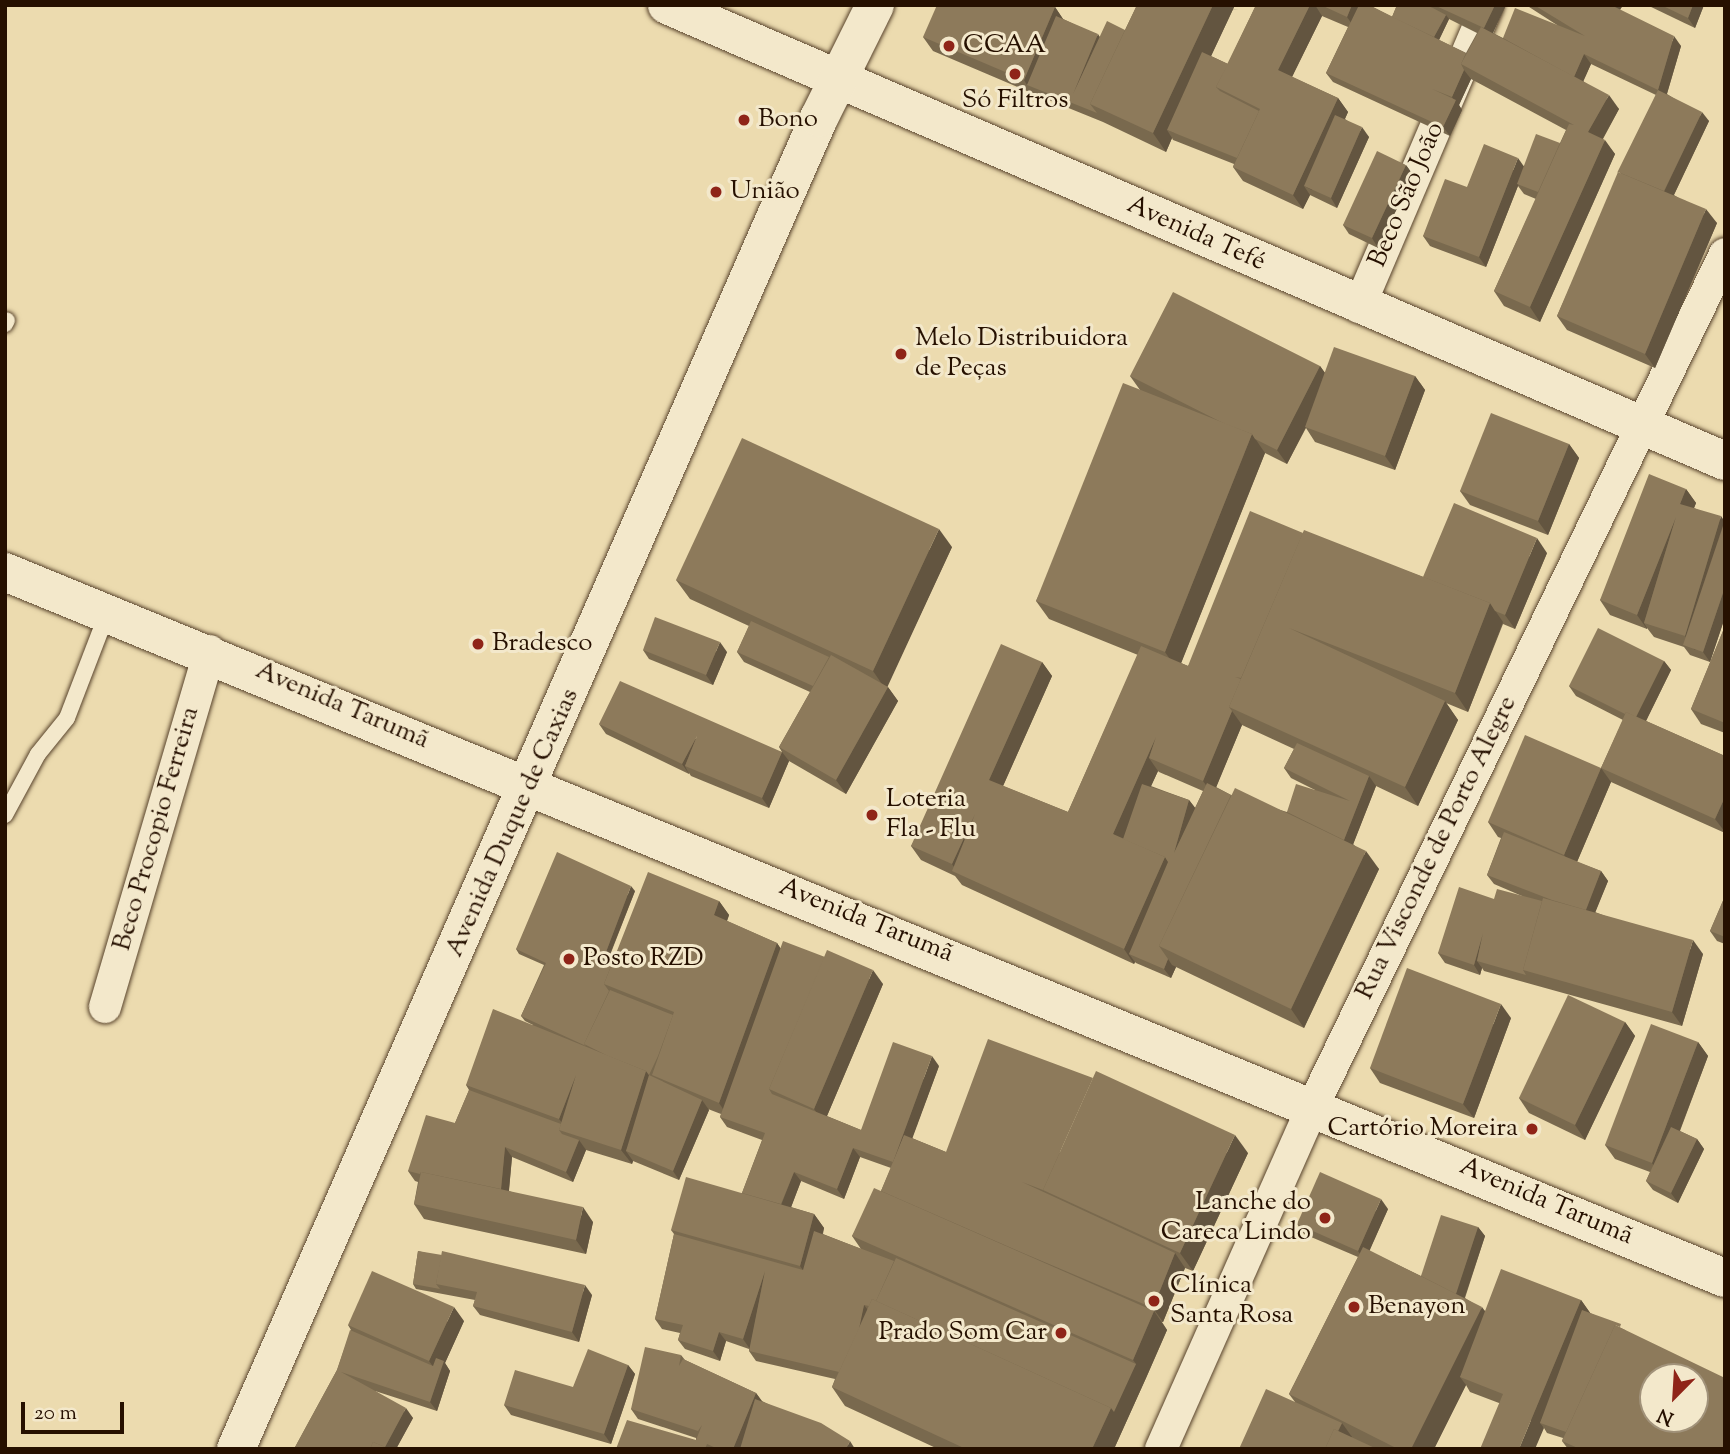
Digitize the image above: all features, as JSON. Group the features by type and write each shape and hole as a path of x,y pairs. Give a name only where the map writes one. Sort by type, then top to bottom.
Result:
{"street":[{"name":"Avenida Tefé","path":"667,5 1359,307 1725,461"},
{"name":"Avenida Duque de Caxias","path":"236,1449 531,785 838,79 875,5"},
{"name":"Beco São João","path":"1359,307 1488,5"},
{"name":"Rua Visconde de Porto Alegre","path":"1161,1449 1314,1104 1639,425 1725,254"},
{"name":"Avenida Tarumã","path":"5,572 210,651 531,785 1314,1104 1725,1278"},
{"name":"Beco Procopio Ferreira","path":"105,1007 210,651"}],"lane":[{"path":"5,815 38,754 67,718 108,612"}],"building":[{"path":"937,5 1055,7 1024,80 923,37"},
{"path":"1137,5 1213,5 1153,133 1090,104"},
{"path":"1256,5 1310,5 1278,70 1338,98 1293,195 1233,167 1260,109 1216,87"},
{"path":"1321,5 1352,5 1347,17"},
{"path":"1359,5 1369,5 1466,53 1461,64 1464,70 1452,97 1432,89 1456,100 1443,127 1326,73"},
{"path":"1397,5 1427,5 1446,15 1434,37 1392,17"},
{"path":"1434,5 1495,5 1484,28"},
{"path":"1534,5 1611,5 1674,36 1658,90 1584,54 1574,77 1503,38 1515,8 1585,36"},
{"path":"1661,5 1693,5 1688,18"},
{"path":"1056,16 1098,34 1073,94 1107,21 1125,30 1090,104 1097,113 1027,85"},
{"path":"1481,27 1609,95 1588,132 1605,140 1530,307 1494,291 1569,124 1574,125 1461,64"},
{"path":"1202,52 1228,64 1216,87 1259,111 1237,158 1167,130"},
{"path":"1658,90 1702,112 1664,191 1617,173"},
{"path":"1335,115 1362,127 1331,198 1304,186"},
{"path":"1536,134 1560,143 1538,192 1517,184"},
{"path":"1484,144 1518,158 1479,257 1423,236 1445,179 1467,187"},
{"path":"1377,151 1406,165 1372,238 1343,225"},
{"path":"1618,172 1706,209 1645,354 1557,316"},
{"path":"1173,292 1320,366 1277,450 1255,439 1252,434 1225,424 1130,376"},
{"path":"1334,347 1415,376 1385,456 1305,427"},
{"path":"1123,383 1252,434 1165,652 1036,601"},
{"path":"1491,413 1569,444 1538,521 1460,491"},
{"path":"742,438 939,529 873,671 676,580"},
{"path":"1649,474 1686,489 1680,504 1721,516 1685,636 1644,623 1676,517 1637,615 1600,600"},
{"path":"1454,503 1537,538 1505,615 1495,611 1490,603 1423,577"},
{"path":"1250,511 1303,533 1241,678 1235,677 1241,679 1229,707 1232,711 1203,781 1149,758 1156,737 1113,834 1165,857 1124,949 952,871 975,814 952,864 911,846 1001,644 1042,662 989,780 1068,812 1141,646 1188,666"},
{"path":"1724,523 1725,587 1703,652 1683,645"},
{"path":"1304,530 1490,603 1455,693 1289,628 1445,701 1405,787 1229,707"},
{"path":"655,617 720,642 706,675 643,650"},
{"path":"751,621 829,657 813,686 737,652"},
{"path":"1725,626 1725,723 1691,709"},
{"path":"1598,628 1664,661 1636,717 1569,686"},
{"path":"831,655 888,687 836,780 779,747"},
{"path":"620,681 782,752 762,798 685,766 697,736 682,764 599,724"},
{"path":"1626,712 1725,756 1725,797 1715,819 1601,768"},
{"path":"1525,735 1601,768 1564,855 1488,822"},
{"path":"1297,743 1369,776 1344,840 1287,812 1296,784 1350,801 1284,768"},
{"path":"1207,783 1231,795 1159,946 1168,959 1164,969 1129,954 1168,862 1165,857 1123,839 1142,784 1189,800 1174,853"},
{"path":"1235,788 1366,851 1291,1009 1159,946"},
{"path":"1504,832 1601,871 1586,910 1487,875"},
{"name":"Posto RZD","path":"557,852 631,886 603,960 611,966 604,984 609,991 584,1044 586,1046 521,1016 546,963 516,949"},
{"path":"648,872 719,901 714,915 777,943 719,1103 652,1075 674,1012 604,984"},
{"path":"1459,887 1494,899 1497,889 1542,901 1523,970 1526,975 1477,961 1483,933 1474,965 1438,953"},
{"path":"1725,896 1725,937 1710,931"},
{"path":"1543,898 1693,940 1672,1012 1523,970"},
{"path":"783,941 825,957 769,1089 772,1094 861,1130 893,1042 932,1056 893,1162 853,1148 837,1189 794,1172 781,1204 742,1193 765,1133 720,1117"},
{"path":"827,950 873,970 814,1109 769,1089"},
{"path":"1407,968 1501,1004 1463,1104 1370,1068"},
{"path":"610,990 673,1015 649,1075 646,1071 584,1044"},
{"path":"1568,995 1625,1022 1575,1125 1519,1098"},
{"path":"493,1009 646,1071 621,1150 559,1130 576,1075 559,1119 466,1085"},
{"path":"1651,1024 1698,1042 1652,1163 1605,1145"},
{"path":"988,1039 1093,1078 1043,1190 1022,1182 1175,1253 1153,1308 881,1191 904,1135 946,1152"},
{"path":"1096,1071 1235,1135 1180,1253 1043,1190"},
{"path":"649,1075 702,1100 673,1171 626,1151"},
{"path":"469,1090 561,1124 559,1130 562,1134 579,1140 566,1172 505,1147 501,1189 408,1171 426,1115 455,1123"},
{"path":"1671,1127 1697,1139 1671,1193 1646,1181"},
{"path":"421,1172 583,1207 576,1240 414,1204"},
{"path":"1320,1172 1381,1199 1358,1251 1297,1224"},
{"path":"686,1177 814,1214 800,1266 671,1230"},
{"path":"874,1188 1154,1311 1133,1360 852,1236"},
{"path":"1441,1215 1478,1227 1456,1294 1421,1276"},
{"path":"814,1231 894,1261 876,1301 872,1299 869,1306 864,1305 859,1329 839,1372 749,1351 765,1271 743,1339 719,1332 713,1351 678,1340 683,1325 655,1319 674,1234 803,1270"},
{"path":"1363,1247 1482,1307 1411,1449 1398,1449 1289,1394"},
{"path":"418,1251 442,1255 436,1284 440,1289 413,1284"},
{"path":"442,1251 585,1285 572,1332 473,1306 477,1292 436,1284"},
{"path":"896,1258 1136,1364 1114,1412 1111,1408 876,1301"},
{"path":"1501,1269 1581,1300 1519,1449 1480,1449 1503,1394 1460,1377"},
{"path":"372,1271 454,1307 429,1361 348,1325"},
{"path":"872,1299 1111,1408 1092,1449 966,1449 832,1387"},
{"path":"1582,1310 1621,1324 1620,1327 1615,1325 1566,1432 1540,1423"},
{"path":"1615,1325 1694,1363 1639,1363 1639,1433 1709,1433 1709,1370 1725,1378 1725,1449 1580,1449 1562,1441"},
{"path":"350,1330 433,1366 436,1358 444,1361 430,1402 341,1372 406,1408 385,1447 373,1442 370,1449 294,1449 337,1370"},
{"path":"645,1347 681,1355 679,1366 683,1359 756,1393 733,1449 718,1449 707,1444 705,1449 616,1449 627,1420 696,1440 702,1425 698,1431 631,1409"},
{"path":"588,1349 628,1365 604,1434 504,1405 515,1370 573,1387"},
{"path":"1266,1389 1342,1423 1338,1431 1334,1429 1325,1449 1239,1449"},
{"path":"755,1399 821,1423 850,1441 846,1449 740,1449"},
{"path":"1334,1429 1377,1449 1325,1449"},
{"path":"373,1442 390,1449 370,1449"}],"place":[{"name":"CCAA","path":"949,46"},
{"name":"Só Filtros","path":"1015,74"},
{"name":"Bono","path":"744,120"},
{"name":"União","path":"716,192"},
{"name":"Melo Distribuidora de Peças","path":"901,354"},
{"name":"Bradesco","path":"478,644"},
{"name":"Loteria Fla - Flu","path":"872,815"},
{"name":"Posto RZD","path":"569,959"},
{"name":"Cartório Moreira","path":"1532,1129"},
{"name":"Lanche do Careca Lindo","path":"1325,1218"},
{"name":"Clínica Santa Rosa","path":"1154,1301"},
{"name":"Benayon","path":"1354,1307"},
{"name":"Prado Som Car","path":"1061,1333"}]}
